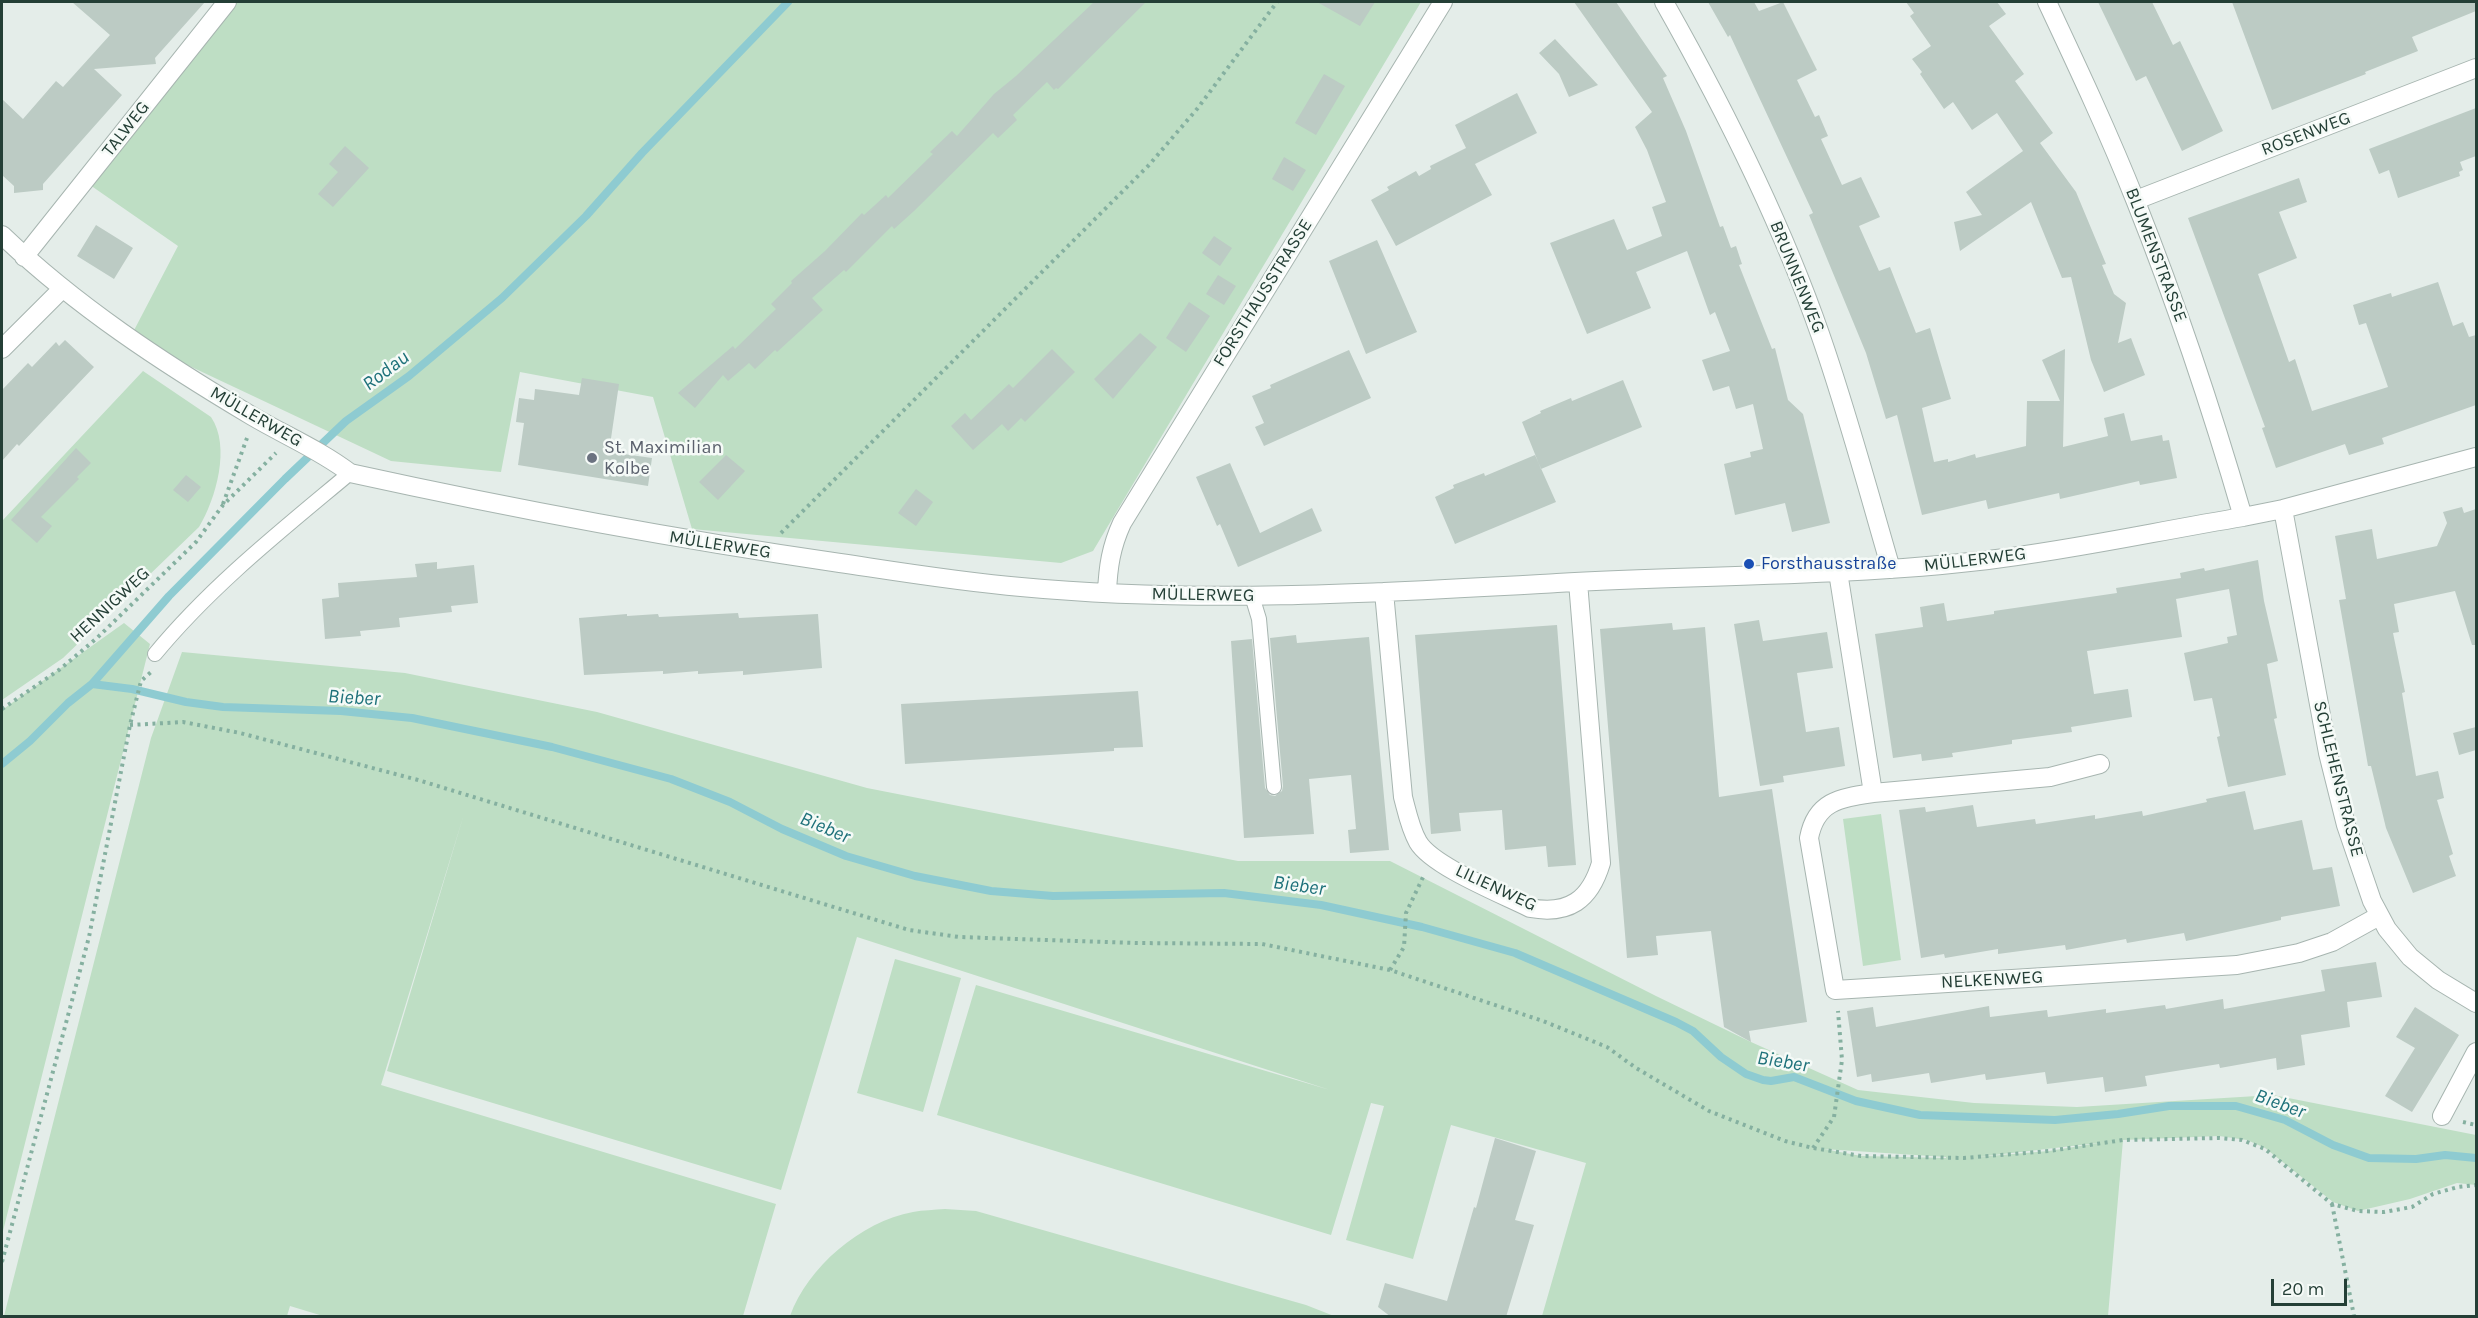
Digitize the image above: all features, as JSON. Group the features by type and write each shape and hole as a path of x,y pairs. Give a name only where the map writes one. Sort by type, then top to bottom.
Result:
{"street":[{"name":"TALWEG","path":"24,256 227,2"},
{"name":"FORSTHAUSSTRASSE","path":"1107,593 1108,565 1112,545 1122,523 1443,2"},
{"name":"BRUNNENWEG","path":"1664,2 1743,152 1789,254 1837,386 1891,568"},
{"name":"BLUMENSTRASSE","path":"2047,2 2136,200 2197,364 2243,517"},
{"name":"ROSENWEG","path":"2136,200 2476,68"},
{"name":"MÜLLERWEG","path":"2,235 63,288 179,371 254,418 330,458 350,473 512,508 629,530 762,552 1022,587 1107,593 1252,596 1838,572 1991,560 2243,517 2476,457"},
{"path":"2,349 63,288"},
{"name":"SCHLEHENSTRASSE","path":"2283,508 2328,753 2346,825 2372,901 2379,916 2410,957 2438,980 2476,1003"},
{"path":"1838,572 1873,793"},
{"name":"LILIENWEG","path":"1384,592 1403,797 1411,828 1418,843 1432,858 1530,908 1544,911 1576,904 1586,895 1595,881 1601,863 1578,582"},
{"path":"1835,990 1809,838 1817,816 1824,808 1839,799 1873,793 2050,777 2100,764"},
{"name":"NELKENWEG","path":"1835,990 2237,965 2299,953 2332,942 2379,916"},
{"path":"2442,1116 2476,1052"}],"lane":[{"path":"155,654 184,619 222,582 350,473"},
{"path":"1252,596 1258,619 1274,787"}],"path":[{"path":"762,552 1149,165 1197,109 1277,2"},
{"name":"HENNIGWEG","path":"223,505 254,418"},
{"name":"HENNIGWEG","path":"2,709 59,670 97,638 196,542 223,505 295,440"},
{"path":"2,1262 89,937 130,725 141,681"},
{"path":"130,725 183,722 240,733 418,780 909,930 959,937 1136,943 1262,944 1390,970 1543,1021 1607,1047 1636,1068 1709,1111 1785,1141 1813,1148 1861,1155 1964,1158 2049,1151 2122,1140 2219,1138 2242,1140 2265,1149 2332,1204 2358,1211 2384,1212 2412,1207 2433,1194 2476,1185"},
{"path":"1390,970 1404,947 1406,913 1432,858"},
{"path":"1813,1148 1834,1117 1840,1083 1841,1034 1835,990"},
{"path":"2332,1204 2354,1317"}],"green space":[{"path":"216,2 1421,2 1093,551 1061,563 692,529 653,397 520,372 501,472 391,461 130,338 178,246 77,176"},
{"path":"143,371 211,417 220,442 220,457 216,488 211,502 199,527 63,658 2,700 2,521"},
{"path":"124,623 150,644 2,1235 2,710"},
{"path":"182,652 405,673 597,712 867,788 1238,861 1390,861 1656,996 1858,1090 1974,1103 2077,1107 2273,1095 2476,1135 2476,1185 2457,1183 2410,1199 2358,1211 2333,1202 2265,1148 2247,1140 2219,1136 2123,1140 2108,1316 1542,1316 1586,1163 1451,1125 1413,1259 1346,1240 1384,1106 1371,1103 1331,1235 937,1115 976,985 1330,1090 857,937 781,1190 387,1071 464,814 381,1085 776,1204 743,1316 323,1316 290,1306 287,1316 4,1316 151,738","holes":["2098,1143 2049,1151 1977,1157","1824,1149 1946,1157 1946,1158 1861,1156"]},
{"path":"1881,814 1901,960 1863,966 1843,819"},
{"path":"895,959 961,978 923,1112 857,1093"},
{"path":"945,1209 976,1211 1306,1305 1334,1316 790,1316 809,1280 838,1249 856,1236 893,1217 917,1211"}],"building":[{"path":"72,2 205,2 155,58 156,64 94,69 122,95 43,184 43,190 14,193 14,186 2,175 2,99 23,119 56,81 63,87 110,35"},
{"path":"1094,2 1146,2 1058,89 1054,90 1047,82 1013,115 1017,120 998,138 993,133 914,211 894,229 892,226 846,272 844,270 812,298 823,310 777,352 775,350 755,369 749,363 728,381 723,375 695,408 678,393 733,346 735,349 776,309 771,304 792,283 791,281 825,251 862,213 864,215 886,195 888,198 933,154 930,152 952,131 957,136 994,94"},
{"path":"1317,2 1375,2 1360,26"},
{"path":"1574,2 1616,2 1667,76 1663,78 1686,131 1720,227 1723,226 1731,248 1736,246 1742,264 1739,265 1772,349 1775,348 1788,400 1803,414 1830,523 1792,532 1785,503 1735,515 1724,464 1751,457 1750,452 1763,449 1753,404 1736,409 1729,386 1713,391 1702,360 1730,351 1715,312 1710,315 1687,251 1636,272 1651,308 1587,334 1550,243 1614,219 1627,250 1662,236 1652,207 1666,202 1647,150 1635,127 1652,112"},
{"path":"1708,2 1754,2 1759,11 1783,2 1817,70 1797,80 1815,117 1819,115 1828,136 1821,139 1842,185 1861,177 1880,217 1859,226 1879,271 1890,267 1916,333 1930,328 1951,399 1922,408 1934,462 1948,459 1948,462 1975,454 1976,458 2026,446 2027,401 2060,401 2042,360 2065,349 2063,447 2108,436 2104,418 2124,413 2131,441 2162,435 2163,441 2169,440 2177,478 2140,485 2139,481 2060,499 2059,493 1988,509 1986,500 1922,515 1897,415 1886,419 1866,353 1809,215 1813,213 1730,35 1728,37"},
{"path":"1906,2 1997,2 2006,14 1989,26 2024,74 2015,81 2053,133 2040,143 2076,192 2106,264 2102,265 2114,294 2126,303 2118,343 2131,338 2145,375 2104,392 2091,360 2071,277 2062,278 2031,202 1960,251 1954,222 1982,215 1966,192 2023,151 1997,113 1972,130 1953,102 1944,109 1912,59 1931,46 1910,16 1914,13"},
{"path":"2098,2 2152,2 2173,45 2180,41 2223,131 2182,151 2146,76 2136,81"},
{"path":"2232,2 2476,2 2476,11 2412,37 2418,51 2365,72 2366,74 2272,110"},
{"path":"1555,39 1598,85 1569,97 1559,74 1539,53"},
{"path":"1324,74 1345,86 1316,135 1295,123"},
{"path":"1517,93 1537,133 1475,164 1492,195 1396,246 1371,200 1389,190 1387,187 1416,171 1419,176 1431,169 1430,166 1466,148 1455,125"},
{"path":"2476,108 2476,156 2460,162 2463,170 2459,172 2460,176 2398,198 2389,170 2379,174 2369,149"},
{"path":"345,146 369,168 333,207 318,194 338,172 329,164"},
{"path":"1284,157 1306,170 1293,191 1272,179"},
{"path":"2299,178 2307,202 2279,212 2297,258 2258,274 2289,362 2295,359 2312,411 2388,387 2366,323 2359,325 2353,305 2391,293 2392,297 2438,282 2453,326 2463,322 2469,337 2476,335 2476,405 2382,438 2384,444 2349,455 2345,444 2276,468 2262,428 2265,427 2188,218"},
{"path":"96,225 133,248 114,279 77,256"},
{"path":"1214,236 1232,248 1220,266 1202,253"},
{"path":"1377,240 1417,332 1366,354 1329,261"},
{"path":"1218,275 1236,286 1224,305 1206,294"},
{"path":"1189,302 1210,316 1186,352 1166,338"},
{"path":"1140,333 1157,347 1113,399 1094,379"},
{"path":"65,340 94,367 2,461 2,390 28,363 32,367 56,342 59,346"},
{"path":"1052,349 1075,372 1025,422 1021,418 1008,431 1002,424 973,450 951,426 965,413 971,420 1009,384 1013,388"},
{"path":"1349,350 1371,398 1264,446 1255,427 1264,423 1252,396 1271,388 1270,385"},
{"path":"582,378 619,384 609,452 652,458 648,486 518,465 524,423 516,422 519,398 534,400 535,389 579,395"},
{"path":"1623,380 1642,427 1541,469 1522,422 1541,413 1540,411 1571,398 1572,401"},
{"path":"76,448 91,463 77,477 79,479 41,517 52,526 37,543 11,520"},
{"path":"726,455 745,471 718,500 699,482"},
{"path":"1535,455 1556,502 1455,544 1435,497 1454,488 1453,485 1484,473 1485,476"},
{"path":"1230,463 1260,533 1312,508 1322,531 1238,567 1220,524 1217,526 1196,477"},
{"path":"186,475 201,487 188,502 173,490"},
{"path":"916,489 933,502 916,526 898,513"},
{"path":"2462,507 2464,513 2476,509 2476,645 2472,645 2455,591 2394,604 2399,632 2393,633 2405,692 2402,693 2416,776 2438,771 2444,798 2437,800 2453,854 2449,856 2456,876 2413,893 2386,828 2371,766 2368,766 2339,600 2346,599 2335,536 2372,529 2377,559 2437,546 2447,523 2443,512"},
{"path":"2258,560 2264,601 2278,661 2267,664 2277,718 2274,719 2286,775 2228,787 2217,737 2220,736 2212,698 2194,701 2184,653 2228,643 2227,637 2237,635 2229,589 2176,599 2182,637 2087,651 2094,694 2128,689 2132,717 2071,727 2072,732 2012,740 2012,744 1952,753 1953,757 1922,761 1921,754 1893,758 1875,634 1923,627 1920,607 1944,603 1947,621 1994,614 1994,611 2117,593 2116,588 2181,578 2180,573 2204,568 2205,571"},
{"path":"437,562 437,569 474,565 478,603 451,606 452,612 399,618 400,627 360,631 361,636 325,639 322,599 339,597 338,583 417,577 415,564"},
{"path":"738,613 739,618 818,614 822,668 743,675 743,671 663,674 663,671 584,675 579,618 627,614 627,616 658,614 659,617"},
{"path":"1759,620 1763,641 1827,632 1833,668 1797,673 1806,732 1839,727 1845,766 1783,776 1784,782 1760,786 1734,624"},
{"path":"1672,623 1673,630 1705,627 1719,797 1772,789 1807,1022 1749,1031 1751,1042 1724,1027 1711,931 1656,936 1658,955 1627,958 1600,629"},
{"path":"1557,625 1576,865 1548,867 1546,846 1505,850 1502,810 1459,813 1461,831 1431,834 1415,635"},
{"path":"1296,635 1297,643 1369,637 1389,850 1350,853 1348,830 1356,829 1351,775 1309,779 1314,834 1244,838 1231,641 1252,639 1265,788 1270,795 1275,796 1282,791 1283,786 1270,638"},
{"path":"1138,691 1143,747 1114,748 1114,751 905,764 901,704"},
{"path":"2476,727 2476,750 2459,755 2453,733"},
{"path":"2245,791 2254,830 2302,820 2313,870 2332,867 2340,906 2281,917 2281,920 2186,941 2184,933 2127,943 2126,939 2066,950 2065,945 1998,954 1998,949 1945,958 1944,954 1921,958 1899,810 1925,807 1926,812 1973,805 1977,827 2035,819 2036,824 2095,815 2095,819 2142,811 2143,816"},
{"path":"2376,962 2382,997 2347,1002 2350,1027 2301,1035 2305,1065 2277,1070 2276,1058 2220,1068 2219,1064 2145,1076 2147,1086 2105,1092 2103,1077 2047,1084 2045,1072 1986,1080 1985,1074 1931,1083 1929,1073 1872,1082 1871,1074 1857,1077 1847,1011 1873,1007 1876,1027 1989,1006 1990,1017 2047,1010 2048,1017 2106,1009 2106,1013 2165,1005 2166,1009 2223,999 2224,1009 2325,991 2321,970"},
{"path":"2415,1007 2459,1035 2412,1112 2385,1096 2415,1048 2396,1037"},
{"path":"1495,1138 1536,1151 1515,1220 1534,1225 1506,1317 1391,1317 1378,1307 1385,1283 1447,1301"}],"waterway":[{"name":"Rodau","path":"2,764 92,684 169,596 346,421 409,376 502,298 586,216 642,153 788,2"},
{"name":"Bieber","path":"92,684 132,689 186,702 223,707 341,711 412,718 552,747 671,779 730,802 782,829 846,856 915,876 991,891 1053,896 1224,893 1321,905 1422,927 1515,953 1676,1022 1693,1031 1721,1057 1746,1074 1771,1081 1794,1077 1856,1101 1920,1115 2055,1120 2169,1106 2236,1106 2285,1120 2333,1145 2369,1158 2416,1159 2445,1155 2476,1158"}],"place":[{"name":"St. Maximilian Kolbe","path":"592,458"},
{"name":"Forsthausstraße","path":"1749,564"}]}
